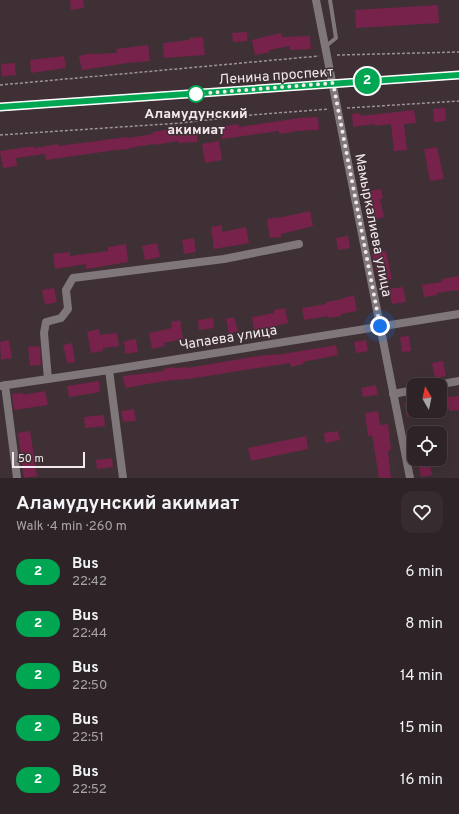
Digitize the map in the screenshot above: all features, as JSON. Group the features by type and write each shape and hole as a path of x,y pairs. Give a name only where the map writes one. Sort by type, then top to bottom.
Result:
{"main road":[{"name":"Ленина проспект","path":"0,107 459,75"}],"street":[{"name":"Мамыркалиева улица","path":"316,0 410,478"},
{"path":"48,379 44,333 46,322 61,318 68,309 66,290 73,278 224,259 299,244"},
{"name":"Чапаева улица","path":"2,385 109,370 459,314"},
{"path":"109,370 123,478"},
{"path":"447,383 459,381"},
{"path":"2,385 17,478"},
{"path":"393,394 407,391"}],"lane":[{"path":"326,46 336,38 330,0"}],"path":[{"path":"0,85 328,55 459,52"},
{"path":"0,135 181,123 251,115 338,108 459,101"}],"building":[{"path":"70,0 83,0 84,8 71,10"},
{"path":"438,5 439,23 356,28 355,10"},
{"path":"247,32 247,41 233,42 232,33"},
{"path":"281,33 282,37 310,36 311,49 290,50 290,46 269,50 270,52 255,55 252,40"},
{"path":"203,37 205,55 164,58 163,43"},
{"path":"148,45 150,61 82,70 79,56 93,53 117,53 116,49"},
{"path":"64,56 66,68 31,73 30,60"},
{"path":"15,63 16,75 2,76 1,64"},
{"path":"445,108 446,121 434,122 433,109"},
{"path":"414,110 416,123 404,124 407,150 394,151 391,124 375,126 375,124 353,127 352,114 360,113 361,116"},
{"path":"318,117 319,130 294,131 279,134 279,131 222,139 220,127 238,124 239,127 299,118"},
{"path":"197,129 197,142 178,143 178,141 46,160 45,154 16,158 17,166 3,168 0,151 34,146 34,148 58,144 58,146 128,138 153,134 153,132 165,130"},
{"path":"219,141 222,160 205,163 202,144"},
{"path":"437,147 444,179 430,181 424,149"},
{"path":"381,189 383,198 380,199 384,217 372,220 367,192"},
{"path":"310,211 313,226 281,234 281,237 270,238 267,219"},
{"path":"222,225 222,232 246,227 249,243 214,249 211,227"},
{"path":"348,236 350,248 338,250 336,238"},
{"path":"194,238 196,252 184,254 182,240"},
{"path":"157,243 160,257 145,260 142,246"},
{"path":"126,244 128,262 86,269 86,264 55,269 53,254 70,252 70,256 108,251 108,247"},
{"path":"386,251 392,279 379,282 372,254"},
{"path":"459,276 459,290 437,293 437,295 424,297 422,285 442,282 442,279"},
{"path":"403,287 406,302 392,304 389,289"},
{"path":"54,288 57,302 45,305 42,290"},
{"path":"354,295 357,311 341,314 341,316 328,318 328,316 304,320 302,308 326,304 326,302 343,299"},
{"path":"285,308 288,323 254,331 252,317 274,313 274,310"},
{"path":"234,317 238,331 229,334 226,319"},
{"path":"213,318 214,328 199,330 198,320"},
{"path":"180,320 183,339 164,343 165,346 152,349 149,333 172,328 171,322"},
{"path":"99,329 100,335 117,333 119,346 103,348 103,351 91,353 87,332"},
{"path":"409,336 411,351 402,352 400,337"},
{"path":"136,339 138,352 125,354 124,341"},
{"path":"9,340 12,358 1,360 0,342"},
{"path":"366,340 368,351 356,353 354,342"},
{"path":"72,343 75,362 67,363 63,345"},
{"path":"336,345 338,355 303,362 303,364 291,367 290,363 125,388 123,376 164,371 163,369 173,367 187,368"},
{"path":"40,346 41,365 30,366 28,347"},
{"path":"443,361 446,376 435,378 432,363"},
{"path":"99,381 100,392 69,397 67,386"},
{"path":"376,385 378,395 363,397 361,388"},
{"path":"45,391 48,405 14,410 12,394 23,393 23,395"},
{"path":"459,396 459,410 449,411 447,397"},
{"path":"407,402 407,417 404,403"},
{"path":"134,409 136,421 123,422 121,411"},
{"path":"378,411 380,425 388,424 391,450 388,451 391,478 379,478 372,435 368,436 365,413"},
{"path":"104,415 105,426 85,428 84,417"},
{"path":"30,431 37,476 24,478 18,433"},
{"path":"338,431 340,440 325,443 324,433"},
{"path":"306,436 308,449 251,461 248,448"},
{"path":"112,458 113,467 97,469 96,460"},
{"path":"419,466 430,466 432,475 421,477"}],"bus line":[{"name":"2","path":"0,107 459,75"}],"place":[{"name":"Аламудунский акимиат","path":"196,94"}],"route":[{"path":"196,94 333,83 380,326"}]}
